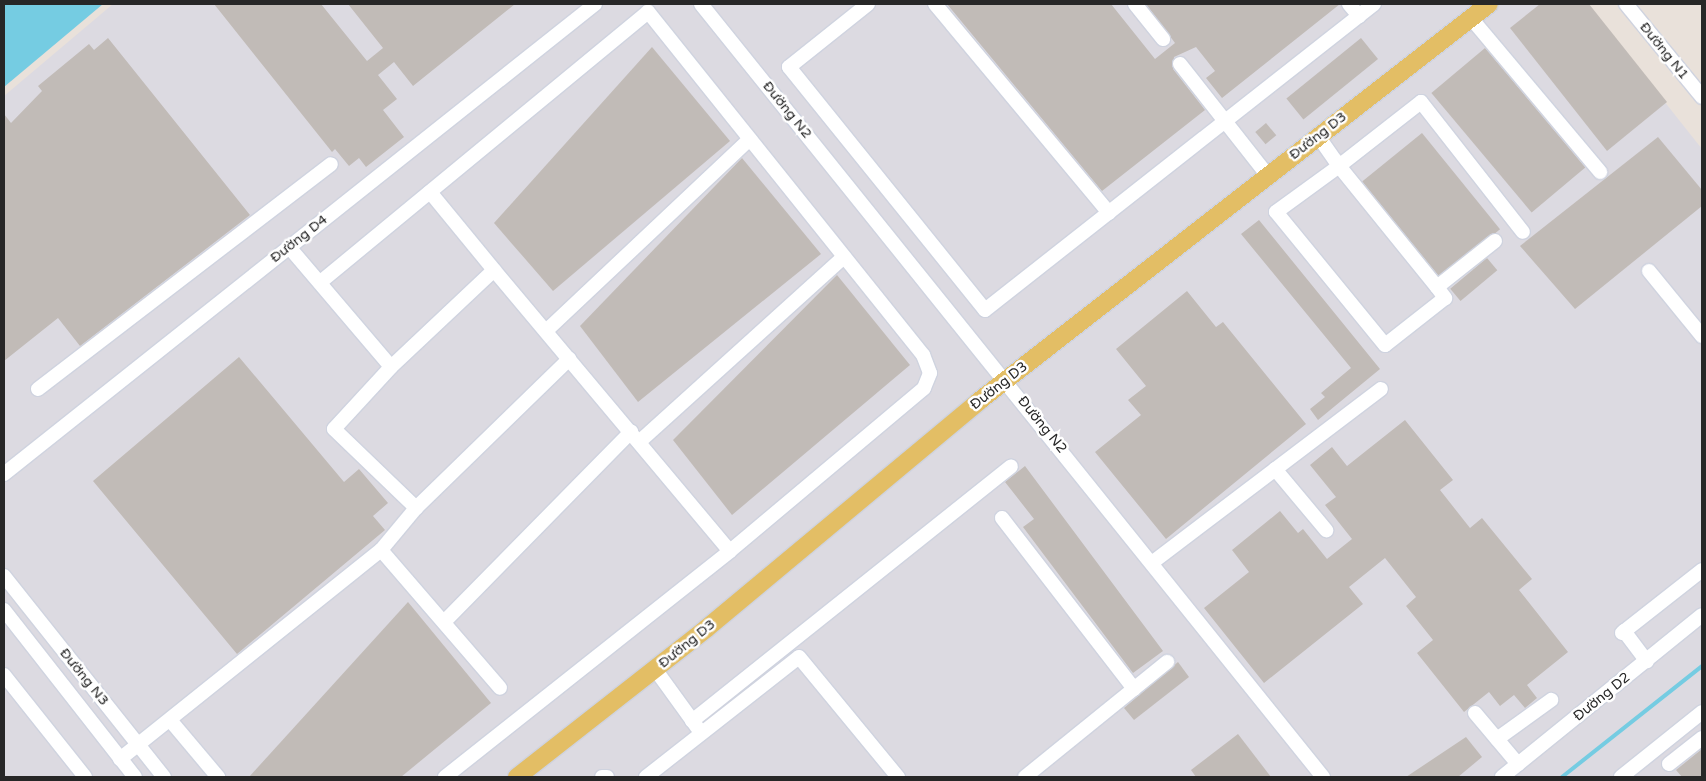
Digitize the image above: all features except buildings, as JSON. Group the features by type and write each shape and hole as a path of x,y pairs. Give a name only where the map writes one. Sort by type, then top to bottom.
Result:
{"main road":[{"name":"Đường D3","path":"517,777 655,670 1006,380 1489,4"}],"street":[{"name":"Đường D4","path":"4,474 595,4"},
{"name":"Đường N2","path":"701,4 1006,380 1324,777"},
{"path":"868,4 789,67 985,310 1374,4"},
{"path":"935,4 1109,213"},
{"path":"1135,4 1164,39"},
{"path":"1350,4 1359,16"},
{"name":"Đường N1","path":"1626,4 1702,97"},
{"path":"320,282 648,12 923,355 930,373 928,382 730,551 445,777"},
{"path":"1471,18 1600,172"},
{"path":"1180,64 1268,176"},
{"path":"1318,136 1339,166 1445,298 1384,345 1276,212 1339,166 1421,102 1523,232"},
{"path":"546,331 750,139"},
{"path":"38,389 331,164"},
{"path":"430,192 730,551"},
{"path":"1436,287 1495,241"},
{"path":"289,247 391,367"},
{"path":"444,622 635,437 844,257"},
{"path":"416,508 334,429 391,367 494,270"},
{"path":"1649,271 1702,336"},
{"path":"120,758 381,550 416,508 569,359"},
{"path":"1152,562 1381,390"},
{"path":"692,721 1011,466"},
{"path":"1275,469 1326,530"},
{"path":"1002,518 1134,689"},
{"path":"381,550 500,688"},
{"path":"1647,661 1623,632 1702,570"},
{"name":"Đường N3","path":"4,576 138,744 161,776"},
{"name":"Đường N3","path":"4,610 135,777"},
{"name":"Đường D2","path":"1502,777 1702,616"},
{"path":"646,777 799,657 898,777"},
{"path":"1025,777 1167,662"},
{"path":"655,670 702,734"},
{"path":"4,675 85,777"},
{"path":"1497,739 1552,700"},
{"path":"1627,776 1702,712"},
{"path":"1475,713 1518,764"},
{"path":"170,720 218,777"},
{"path":"1669,764 1702,738"}],"shaded area":[{"path":"113,4 1587,4 1702,149 1702,777 4,777 4,96"}],"water":[{"path":"4,4 103,4 4,87"}],"waterway":[{"path":"1562,777 1702,666"}]}
